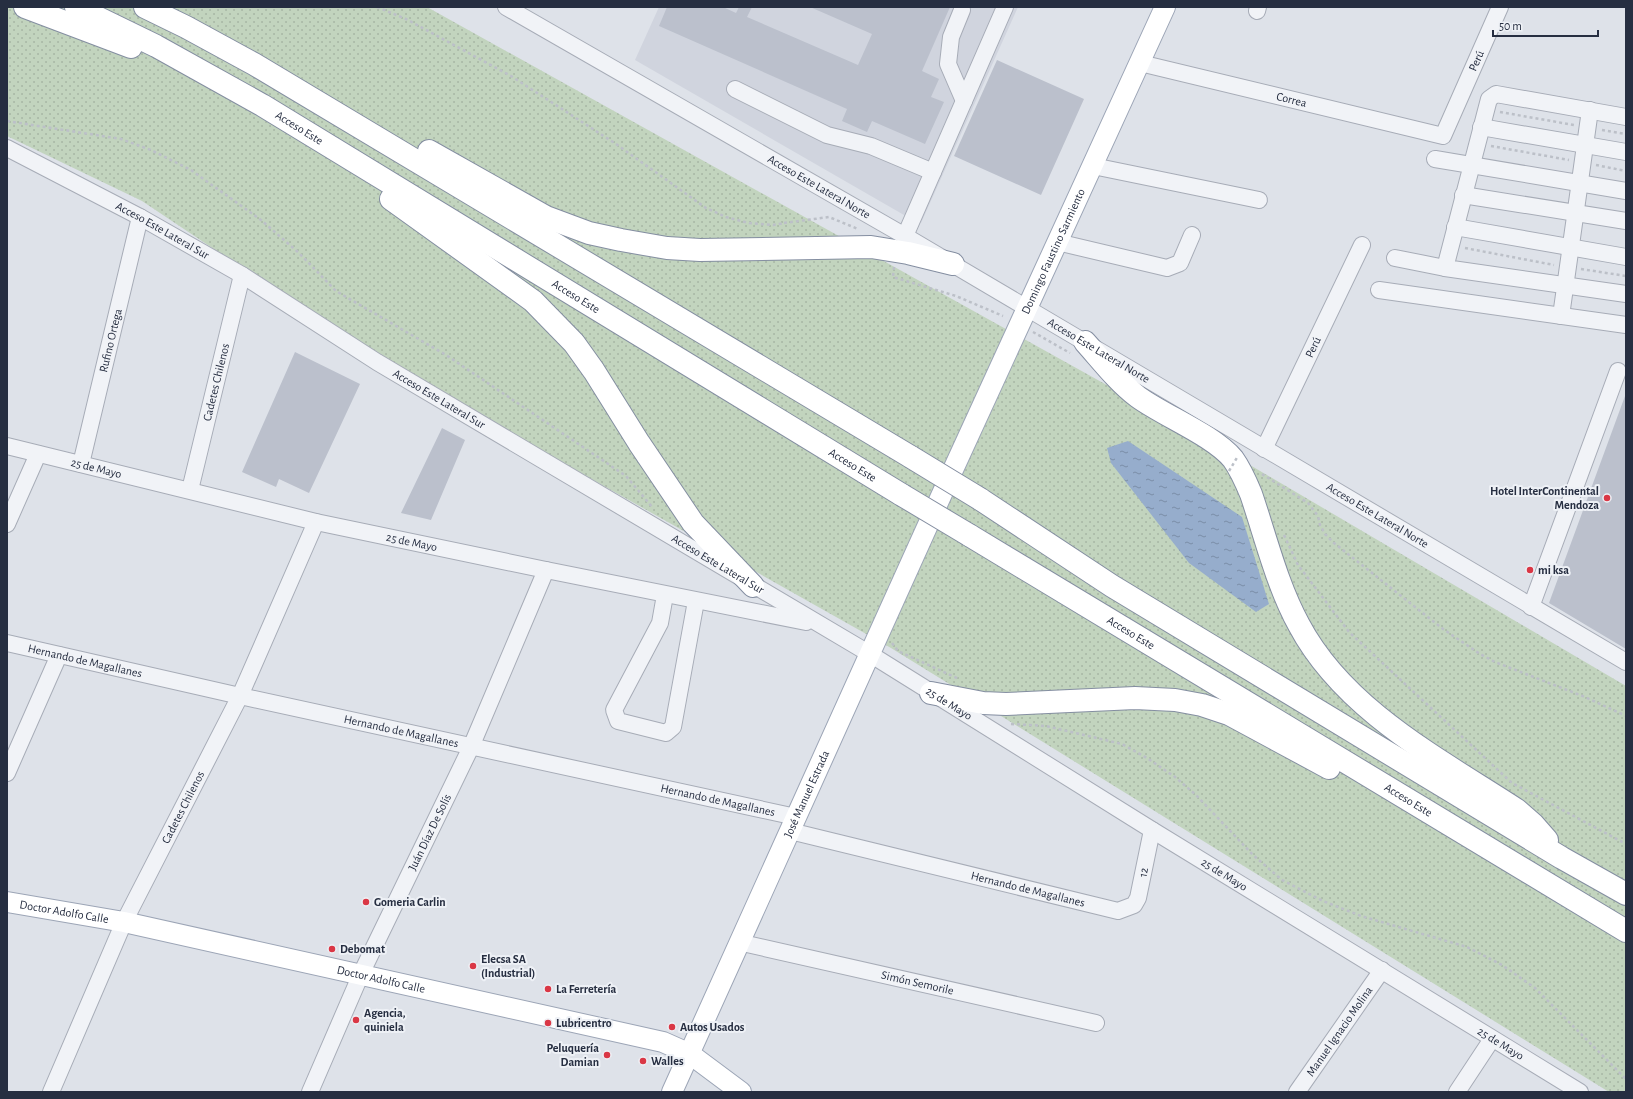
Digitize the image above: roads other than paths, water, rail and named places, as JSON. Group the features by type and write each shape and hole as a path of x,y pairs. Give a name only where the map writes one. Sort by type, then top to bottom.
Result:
{"highway":[{"path":"25,7 107,39 198,68"},
{"name":"Acceso Este","path":"76,7 198,68 262,105 902,495 1569,895 1626,931"},
{"path":"144,7 186,27 254,64 980,499 1112,586 1562,858 1624,892"},
{"path":"164,7 186,27"},
{"path":"254,64 374,119 546,218 589,233 667,248 700,250 871,247 900,244 953,264"},
{"path":"262,105 514,286 548,316 574,343 594,370 639,443 693,523 753,586"},
{"path":"1085,342 1125,386 1139,398 1214,443 1233,460 1245,478 1289,605 1300,627 1332,673 1355,697 1388,725 1517,810 1533,824 1562,858"},
{"path":"931,692 976,701 1006,704 1135,698 1175,700 1202,705 1229,714 1503,865 1569,895"},
{"path":"1596,912 1626,936"}],"main road":[{"name":"Domingo Faustino Sarmiento","path":"941,496 1165,7"},
{"name":"José Manuel Estrada","path":"672,1092 738,942 941,496"},
{"name":"Doctor Adolfo Calle","path":"7,902 124,922 643,1037 662,1042 690,1054 741,1092"}],"street":[{"name":"Acceso Este Lateral Norte","path":"506,7 900,244"},
{"path":"900,244 1005,7"},
{"name":"Perú","path":"1443,136 1500,7"},
{"path":"962,10 951,37 948,64 964,101"},
{"name":"Correa","path":"1140,62 1443,136"},
{"path":"736,89 827,135 870,146 933,172"},
{"path":"1444,268 1489,99 1496,94 1626,116"},
{"path":"1562,316 1590,110"},
{"path":"1481,127 1626,152"},
{"name":"Acceso Este Lateral Sur","path":"7,148 140,217 242,275 377,362 694,548 818,625 870,654"},
{"path":"1435,159 1626,191"},
{"path":"1093,166 1259,200"},
{"path":"1463,195 1626,221"},
{"name":"Rufino Ortega","path":"81,464 140,217"},
{"path":"1455,227 1626,257"},
{"path":"1057,242 1167,268 1180,263 1192,235"},
{"name":"Perú","path":"1264,449 1362,245"},
{"path":"1395,258 1444,268 1626,294"},
{"name":"Acceso Este Lateral Norte","path":"953,264 1626,662"},
{"name":"Cadetes Chilenos","path":"190,490 242,275"},
{"path":"1379,290 1626,325"},
{"path":"1531,607 1618,371"},
{"name":"25 de Mayo","path":"7,446 316,522 818,625"},
{"path":"7,524 38,454"},
{"name":"Cadetes Chilenos","path":"51,1092 124,922 240,696 316,522"},
{"name":"Juán Díaz De Solís","path":"310,1092 361,974 471,747 546,570"},
{"path":"665,594 660,623 614,710 618,721 666,733 673,727 696,601"},
{"name":"Hernando de Magallanes","path":"7,643 471,747 793,824 1106,910 1118,912 1127,910"},
{"name":"25 de Mayo","path":"870,654 1152,830 1580,1092"},
{"path":"7,773 60,655"},
{"name":"12","path":"1127,910 1134,906 1138,898 1152,830"},
{"name":"Simón Semorile","path":"738,942 1096,1023"},
{"name":"Manuel Ignacio Molina","path":"1297,1092 1382,970"},
{"path":"1457,1092 1492,1039"}],"water":[{"path":"1128,441 1242,517 1269,604 1256,612 1189,563 1111,463 1107,448"}],"place":[{"name":"Hotel InterContinental Mendoza","path":"1607,498"},
{"name":"mi ksa","path":"1530,570"},
{"name":"Gomeria Carlin","path":"366,902"},
{"name":"Debomat","path":"332,949"},
{"name":"Elecsa SA (Industrial)","path":"473,966"},
{"name":"La Ferretería","path":"548,989"},
{"name":"Agencia, quiniela","path":"356,1020"},
{"name":"Lubricentro","path":"548,1023"},
{"name":"Autos Usados","path":"672,1027"},
{"name":"Peluquería Damian","path":"607,1055"},
{"name":"Walles","path":"643,1061"}]}
